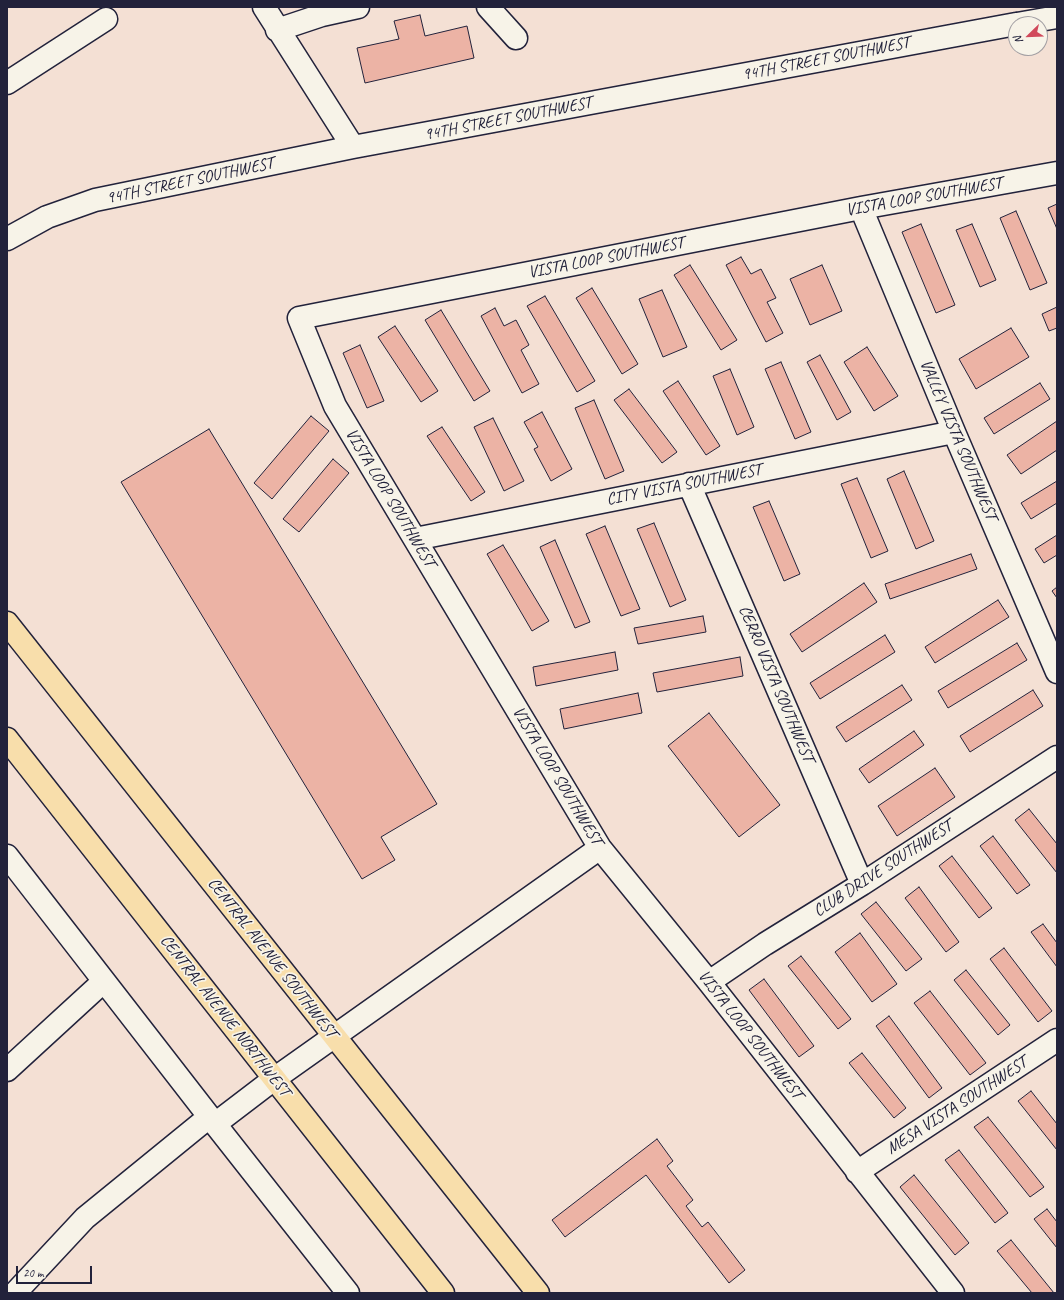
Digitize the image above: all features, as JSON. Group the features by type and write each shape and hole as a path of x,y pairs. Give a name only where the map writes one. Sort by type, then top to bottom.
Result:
{"main road":[{"name":"CENTRAL AVENUE SOUTHWEST","path":"7,623 538,1293"},
{"name":"CENTRAL AVENUE NORTHWEST","path":"7,739 443,1293"}],"street":[{"path":"264,7 277,30 353,147"},
{"path":"277,30 323,11 358,7"},
{"path":"488,7 516,38"},
{"path":"7,83 106,19"},
{"name":"94TH STREET SOUTHWEST","path":"7,238 47,217 95,200 353,147 1008,22"},
{"name":"VISTA LOOP SOUTHWEST","path":"952,1293 709,982 600,848 335,406 299,318 861,208 1057,173"},
{"name":"VALLEY VISTA SOUTHWEST","path":"861,208 954,432 1057,672"},
{"name":"CITY VISTA SOUTHWEST","path":"415,539 954,432"},
{"name":"CERRO VISTA SOUTHWEST","path":"689,484 862,884"},
{"name":"CLUB DRIVE SOUTHWEST","path":"709,982 1057,757"},
{"path":"15,1293 85,1218 212,1120 274,1079 600,848"},
{"path":"7,856 348,1293"},
{"path":"7,1070 104,981"},
{"name":"MESA VISTA SOUTHWEST","path":"857,1172 1057,1040"}],"building":[{"path":"420,15 425,36 467,26 474,58 365,83 357,48 399,39 394,21"},
{"path":"1057,204 1057,229 1048,208"},
{"path":"1016,211 1047,283 1030,290 1000,218"},
{"path":"921,224 955,305 936,313 902,232"},
{"path":"972,224 996,280 980,287 956,230"},
{"path":"741,257 751,274 761,269 776,298 767,302 783,333 766,342 726,265"},
{"path":"690,265 737,340 721,350 674,275"},
{"path":"822,265 842,311 810,325 790,279"},
{"path":"592,288 638,364 622,374 576,298"},
{"path":"662,290 687,347 663,357 639,299"},
{"path":"545,296 595,381 577,392 527,306"},
{"path":"1057,307 1057,328 1049,331 1042,314"},
{"path":"495,308 504,326 516,320 529,345 521,350 539,384 522,393 481,316"},
{"path":"441,310 490,391 474,401 425,320"},
{"path":"395,326 438,391 421,402 378,337"},
{"path":"1011,328 1029,357 976,389 959,359"},
{"path":"360,345 384,401 367,408 343,353"},
{"path":"867,347 898,396 874,411 844,362"},
{"path":"820,355 851,412 837,420 807,362"},
{"path":"781,362 811,432 795,439 765,369"},
{"path":"730,369 754,427 737,435 713,376"},
{"path":"678,381 720,446 706,455 663,391"},
{"path":"1040,383 1050,399 994,434 984,418"},
{"path":"629,389 677,452 662,463 614,400"},
{"path":"594,400 624,471 605,479 575,408"},
{"path":"542,412 572,469 551,481 534,449 538,447 524,422"},
{"path":"311,416 329,431 272,499 254,483"},
{"path":"493,418 524,481 504,491 474,427"},
{"path":"1057,421 1057,450 1021,474 1007,455"},
{"path":"442,427 485,492 471,501 427,436"},
{"path":"209,429 437,804 381,837 395,860 362,879 121,482"},
{"path":"333,459 349,473 299,532 283,519"},
{"path":"904,471 934,541 916,549 887,479"},
{"path":"857,478 888,551 871,558 841,484"},
{"path":"1057,481 1057,503 1031,519 1021,503"},
{"path":"769,501 800,574 784,581 753,507"},
{"path":"654,523 686,600 670,607 637,529"},
{"path":"605,526 640,609 621,616 586,534"},
{"path":"1057,535 1057,555 1044,563 1035,549"},
{"path":"555,540 590,622 575,628 540,547"},
{"path":"503,545 549,621 532,631 487,554"},
{"path":"971,554 977,569 890,599 885,584"},
{"path":"864,583 877,602 802,652 790,634"},
{"path":"1057,587 1057,598 1052,591"},
{"path":"998,600 1009,617 935,663 925,647"},
{"path":"703,616 706,632 638,644 634,628"},
{"path":"885,635 895,652 820,699 810,683"},
{"path":"1017,643 1027,660 948,708 938,691"},
{"path":"615,652 618,670 536,686 533,667"},
{"path":"740,657 743,676 657,692 653,673"},
{"path":"902,685 912,700 846,742 836,727"},
{"path":"1033,690 1043,706 970,752 960,736"},
{"path":"638,693 642,713 564,729 560,709"},
{"path":"709,713 780,805 739,837 668,746"},
{"path":"914,731 924,745 869,783 859,769"},
{"path":"935,768 955,797 897,836 878,806"},
{"path":"1029,809 1057,844 1057,873 1015,820"},
{"path":"993,836 1030,885 1017,894 980,846"},
{"path":"952,856 992,908 979,918 939,866"},
{"path":"919,887 959,942 946,952 905,898"},
{"path":"876,902 922,959 906,971 861,914"},
{"path":"1043,924 1057,943 1057,967 1031,932"},
{"path":"860,933 897,984 872,1002 835,952"},
{"path":"1004,948 1052,1011 1038,1022 990,959"},
{"path":"801,956 851,1019 838,1029 788,966"},
{"path":"966,970 1010,1025 998,1035 954,980"},
{"path":"764,979 814,1046 799,1057 749,990"},
{"path":"930,991 986,1063 970,1075 914,1003"},
{"path":"889,1016 942,1088 929,1098 876,1026"},
{"path":"862,1053 906,1108 894,1118 849,1063"},
{"path":"1031,1091 1057,1124 1057,1150 1018,1101"},
{"path":"988,1117 1044,1187 1030,1197 974,1127"},
{"path":"657,1139 673,1161 667,1166 693,1200 686,1206 702,1227 708,1222 745,1270 729,1283 646,1175 565,1237 552,1220"},
{"path":"959,1150 1008,1213 995,1223 945,1160"},
{"path":"914,1175 969,1243 955,1255 900,1187"},
{"path":"1047,1209 1057,1222 1057,1248 1034,1219"},
{"path":"1011,1240 1054,1293 1032,1293 997,1251"}]}
